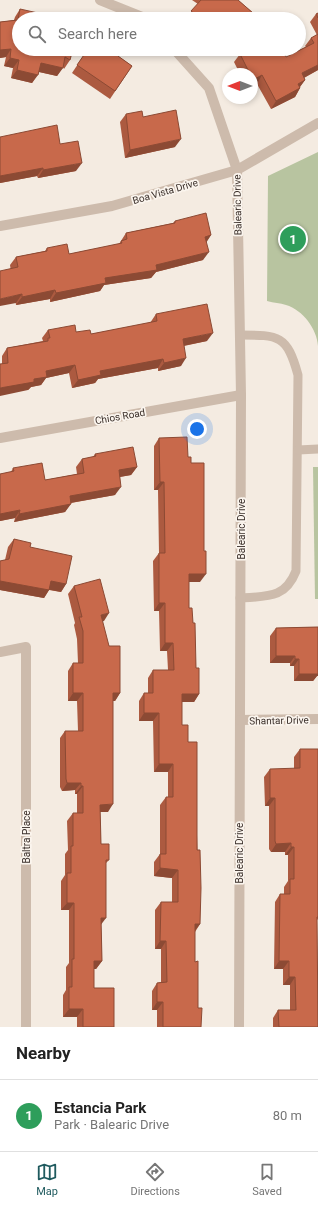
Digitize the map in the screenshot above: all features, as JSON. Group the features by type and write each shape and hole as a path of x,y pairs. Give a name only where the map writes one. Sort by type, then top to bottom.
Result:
{"street":[{"path":"100,0 130,12"},
{"name":"Balearic Drive","path":"180,56 209,88 237,170 241,395 239,1027"},
{"name":"Boa Vista Drive","path":"0,226 112,206 237,170 318,123"},
{"name":"Chios Road","path":"0,438 241,395"},
{"name":"Baltra Place","path":"0,652 26,647 26,1027"},
{"name":"Shantar Drive","path":"240,720 318,719"}],"lane":[{"path":"240,335 265,335 282,340 292,353 298,375 296,571 292,582 283,591 270,596 240,598"},
{"path":"298,450 318,450"}],"green space":[{"path":"318,152 318,346 312,327 298,311 284,304 267,301 268,176"},
{"path":"313,467 318,467 318,599 315,599"}],"building":[{"path":"201,0 238,0 252,12 192,12 191,11"},
{"path":"20,9 34,12 19,12"},
{"path":"12,21 12,56 71,56 70,60 65,57 63,68 41,63 38,75 17,70 19,60 10,58 11,49 0,50 0,22"},
{"path":"318,34 318,65 302,73 305,80 298,84 300,88 276,101 262,75 258,77 258,68 247,68 241,56 306,56 306,47 314,43 311,38"},
{"path":"83,56 118,56 132,66 115,91 77,65"},
{"path":"176,110 181,139 130,150 126,114 142,111 143,117"},
{"path":"57,125 60,144 78,141 82,163 0,176 0,137"},
{"path":"206,213 211,235 205,237 209,252 156,265 157,270 105,278 106,283 56,293 55,290 22,297 22,294 0,299 0,271 18,267 16,257 47,251 47,248 67,244 69,254 122,243 121,241 127,239 126,233 175,223 175,221"},
{"path":"207,304 213,333 183,339 186,358 164,363 163,359 100,371 101,375 78,380 75,365 46,371 47,377 34,379 34,382 0,388 0,364 8,363 7,348 48,341 48,338 50,338 48,330 75,325 76,332 90,330 91,334 157,321 156,314"},
{"path":"187,437 188,457 191,457 191,463 204,463 204,551 206,551 206,574 189,574 189,608 192,608 193,623 195,623 196,668 199,668 199,694 182,694 182,725 188,725 188,742 197,742 197,850 200,850 201,888 200,924 195,924 195,962 198,961 198,1008 202,1008 201,1027 163,1027 163,1002 157,1002 157,983 167,982 166,941 160,941 161,902 178,902 178,870 160,868 160,854 166,854 166,797 173,797 173,764 159,764 159,713 144,713 144,693 153,693 153,670 174,670 173,643 165,643 165,603 159,603 159,553 165,553 164,482 160,482 159,438"},
{"path":"133,447 137,467 119,470 121,487 70,496 71,504 19,514 20,510 0,514 0,474 14,471 13,468 42,463 45,480 84,473 82,459 96,456 95,454"},
{"path":"14,539 31,543 30,547 72,556 66,584 51,581 49,590 0,581 0,561 9,559"},
{"path":"100,579 109,613 101,615 109,646 120,646 120,693 113,693 113,804 100,805 101,844 109,844 109,860 106,860 106,918 101,918 102,961 94,961 94,988 114,988 114,1027 83,1027 83,1009 69,1009 69,987 72,987 72,959 74,959 74,903 67,903 67,873 71,873 73,813 83,813 83,786 81,786 81,783 67,783 65,731 83,731 83,693 73,693 73,663 83,663 83,631 79,617 82,617 74,586"},
{"path":"318,627 318,674 299,674 299,659 295,659 295,656 276,656 276,628"},
{"path":"300,749 318,749 318,1027 279,1027 278,1010 296,1010 295,977 289,977 289,961 279,961 280,894 290,894 290,879 294,879 294,847 291,847 291,843 276,844 275,841 275,798 270,798 270,769 300,768"}],"place":[{"name":"Estancia Park","path":"293,239"}]}
